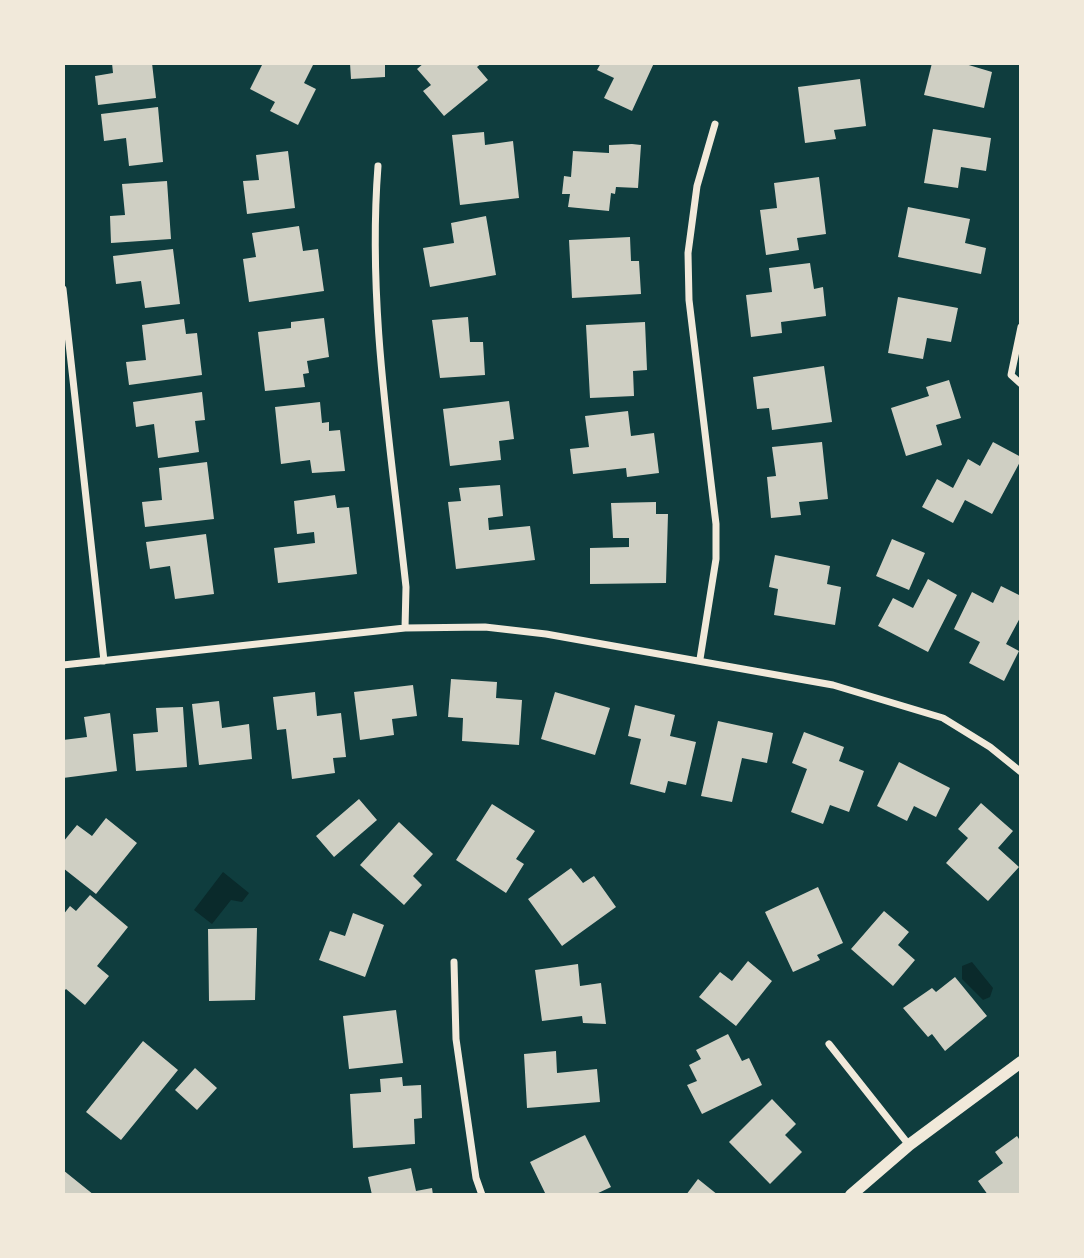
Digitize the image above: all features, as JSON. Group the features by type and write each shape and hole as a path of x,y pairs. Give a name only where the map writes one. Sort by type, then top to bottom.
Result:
{"street":[{"path":"700,659 716,559 716,524 689,300 688,253 697,186 715,124"},
{"path":"378,166 373,225 375,304 406,587 405,628"},
{"path":"63,289 104,661"},
{"path":"1021,327 1011,375 1021,384"},
{"path":"63,665 405,628 485,627 700,659 833,685 943,718 990,747 1021,772"},
{"path":"454,962 456,1039 476,1178 482,1195"},
{"path":"829,1044 909,1145"},
{"path":"851,1195 909,1145 1021,1062"}],"water":[{"path":"223,872 249,893 242,902 231,900 212,924 194,910"},
{"path":"972,962 993,988 990,997 983,1000 962,979 962,966"}],"building":[{"path":"112,63 152,63 156,98 98,105 95,76 113,73"},
{"path":"263,63 314,63 304,83 316,89 298,125 270,111 275,102 250,89"},
{"path":"350,63 385,63 385,77 351,79"},
{"path":"424,63 482,63 477,67 488,80 444,116 423,91 431,85 417,69"},
{"path":"601,63 654,63 632,111 604,98 614,78 597,70"},
{"path":"932,63 962,63 992,72 984,108 924,95"},
{"path":"860,79 866,126 834,130 836,139 805,143 798,87"},
{"path":"158,107 163,162 129,166 126,138 104,141 101,114"},
{"path":"933,129 991,138 986,171 961,167 958,188 924,183"},
{"path":"484,132 485,145 513,141 519,198 460,205 452,135"},
{"path":"609,145 641,145 638,188 616,187 615,194 611,193 609,211 568,207 570,194 562,194 564,176 571,177 573,151 609,153"},
{"path":"288,151 295,208 247,214 243,181 259,180 256,155"},
{"path":"819,177 826,234 797,238 799,250 766,255 760,210 777,208 774,183"},
{"path":"167,181 171,239 111,243 110,216 125,215 122,184"},
{"path":"908,207 970,219 965,243 986,248 981,274 898,257"},
{"path":"486,216 496,275 430,287 423,248 454,243 451,223"},
{"path":"299,226 303,251 318,249 324,291 249,302 243,259 256,257 252,233"},
{"path":"630,237 631,261 639,261 641,294 572,298 569,240"},
{"path":"173,249 180,304 145,308 141,281 116,284 113,256"},
{"path":"810,263 814,289 823,287 826,316 781,322 782,333 751,337 746,295 772,292 769,268"},
{"path":"898,297 958,308 951,342 927,338 923,359 888,353"},
{"path":"468,317 470,342 483,342 485,375 440,378 432,320"},
{"path":"324,318 329,357 307,361 309,373 303,374 305,387 265,391 258,332 291,328 291,322"},
{"path":"184,319 186,334 197,333 202,375 129,385 126,362 146,360 142,325"},
{"path":"645,322 647,370 633,371 634,396 590,398 586,325"},
{"path":"824,366 832,422 772,430 769,408 757,409 753,377"},
{"path":"949,380 961,418 936,425 942,445 906,456 891,408 929,396 926,387"},
{"path":"202,392 205,420 195,421 199,452 158,458 154,424 136,427 133,402"},
{"path":"509,401 514,439 499,441 501,460 450,466 443,409"},
{"path":"320,402 322,423 329,422 329,431 340,430 345,471 312,473 310,460 281,464 275,407"},
{"path":"628,411 631,436 654,433 659,473 627,477 626,468 573,474 570,449 589,447 585,416"},
{"path":"822,442 828,499 799,502 801,515 771,518 767,477 776,476 772,447"},
{"path":"993,442 1021,457 1021,460 992,514 965,500 953,523 922,507 937,479 953,488 968,459 980,466"},
{"path":"207,462 214,519 145,527 142,502 162,500 159,468"},
{"path":"500,485 503,516 488,518 489,530 530,526 535,560 456,569 448,502 461,501 459,488"},
{"path":"335,495 337,508 349,507 357,574 278,583 274,548 315,543 314,532 297,534 294,501"},
{"path":"656,502 656,514 668,514 666,583 590,584 590,548 629,547 629,538 613,538 611,503"},
{"path":"206,534 214,594 175,599 170,566 150,569 146,542"},
{"path":"892,539 925,553 909,590 876,576"},
{"path":"775,555 830,566 827,584 841,587 835,625 774,615 778,589 769,587"},
{"path":"928,579 957,595 928,652 878,626 893,598 913,608"},
{"path":"1001,586 1021,596 1021,616 1006,644 1019,651 1004,681 969,663 980,642 954,629 972,592 993,603"},
{"path":"451,679 497,682 496,698 522,700 519,745 462,741 463,718 448,717"},
{"path":"413,685 417,716 392,719 394,735 360,740 354,692"},
{"path":"315,692 317,716 341,713 346,757 333,758 335,773 292,779 286,729 277,730 273,697"},
{"path":"555,692 610,708 595,755 541,739"},
{"path":"219,701 222,728 249,724 252,759 199,765 192,704"},
{"path":"635,705 675,715 670,736 696,742 686,785 668,781 665,793 630,784 641,739 628,736"},
{"path":"183,707 187,767 136,771 133,734 158,732 156,708"},
{"path":"110,713 117,771 63,778 63,740 87,737 84,717"},
{"path":"718,721 773,733 767,763 742,758 732,802 701,796"},
{"path":"804,732 844,747 839,761 864,771 849,812 830,805 823,824 791,812 807,769 792,763"},
{"path":"899,762 950,788 936,817 914,806 907,821 877,806"},
{"path":"359,799 377,820 334,857 316,836"},
{"path":"981,803 1013,831 998,848 1019,867 988,901 946,863 968,838 958,829"},
{"path":"492,804 535,831 516,859 524,864 506,893 456,860"},
{"path":"106,818 137,843 96,894 63,868 63,842 77,825 92,836"},
{"path":"399,822 433,854 413,876 422,885 404,905 360,865"},
{"path":"571,868 583,883 594,876 616,907 562,946 528,899"},
{"path":"818,887 843,943 817,955 820,960 793,972 765,912"},
{"path":"90,895 128,927 97,966 109,976 85,1005 66,989 63,992 63,915 70,906 76,911"},
{"path":"884,911 909,932 898,945 915,960 893,986 851,949"},
{"path":"353,913 384,925 365,977 319,960 330,931 345,936"},
{"path":"257,928 255,1000 209,1001 208,929"},
{"path":"748,961 772,981 736,1026 699,997 720,972 732,981"},
{"path":"578,964 580,986 601,983 606,1024 583,1023 582,1016 542,1021 535,970"},
{"path":"955,977 987,1016 945,1051 932,1034 928,1037 903,1008 932,988 936,992"},
{"path":"396,1010 403,1063 349,1069 343,1016"},
{"path":"728,1034 742,1061 749,1058 762,1085 702,1114 687,1085 697,1081 689,1065 701,1059 696,1050"},
{"path":"143,1041 178,1070 121,1140 86,1112"},
{"path":"556,1051 557,1073 597,1069 600,1102 527,1108 524,1054"},
{"path":"195,1068 217,1088 197,1110 175,1090"},
{"path":"402,1077 403,1086 421,1085 422,1118 414,1119 415,1144 353,1148 350,1094 381,1092 380,1079"},
{"path":"772,1099 796,1124 785,1135 802,1152 770,1184 729,1142"},
{"path":"585,1135 611,1187 594,1195 546,1195 530,1162"},
{"path":"1017,1136 1021,1142 1021,1195 988,1195 978,1181 1003,1163 995,1152"},
{"path":"411,1168 416,1191 432,1188 433,1195 372,1195 368,1177"},
{"path":"63,1170 94,1195 63,1195"},
{"path":"698,1179 718,1195 686,1195"}]}
